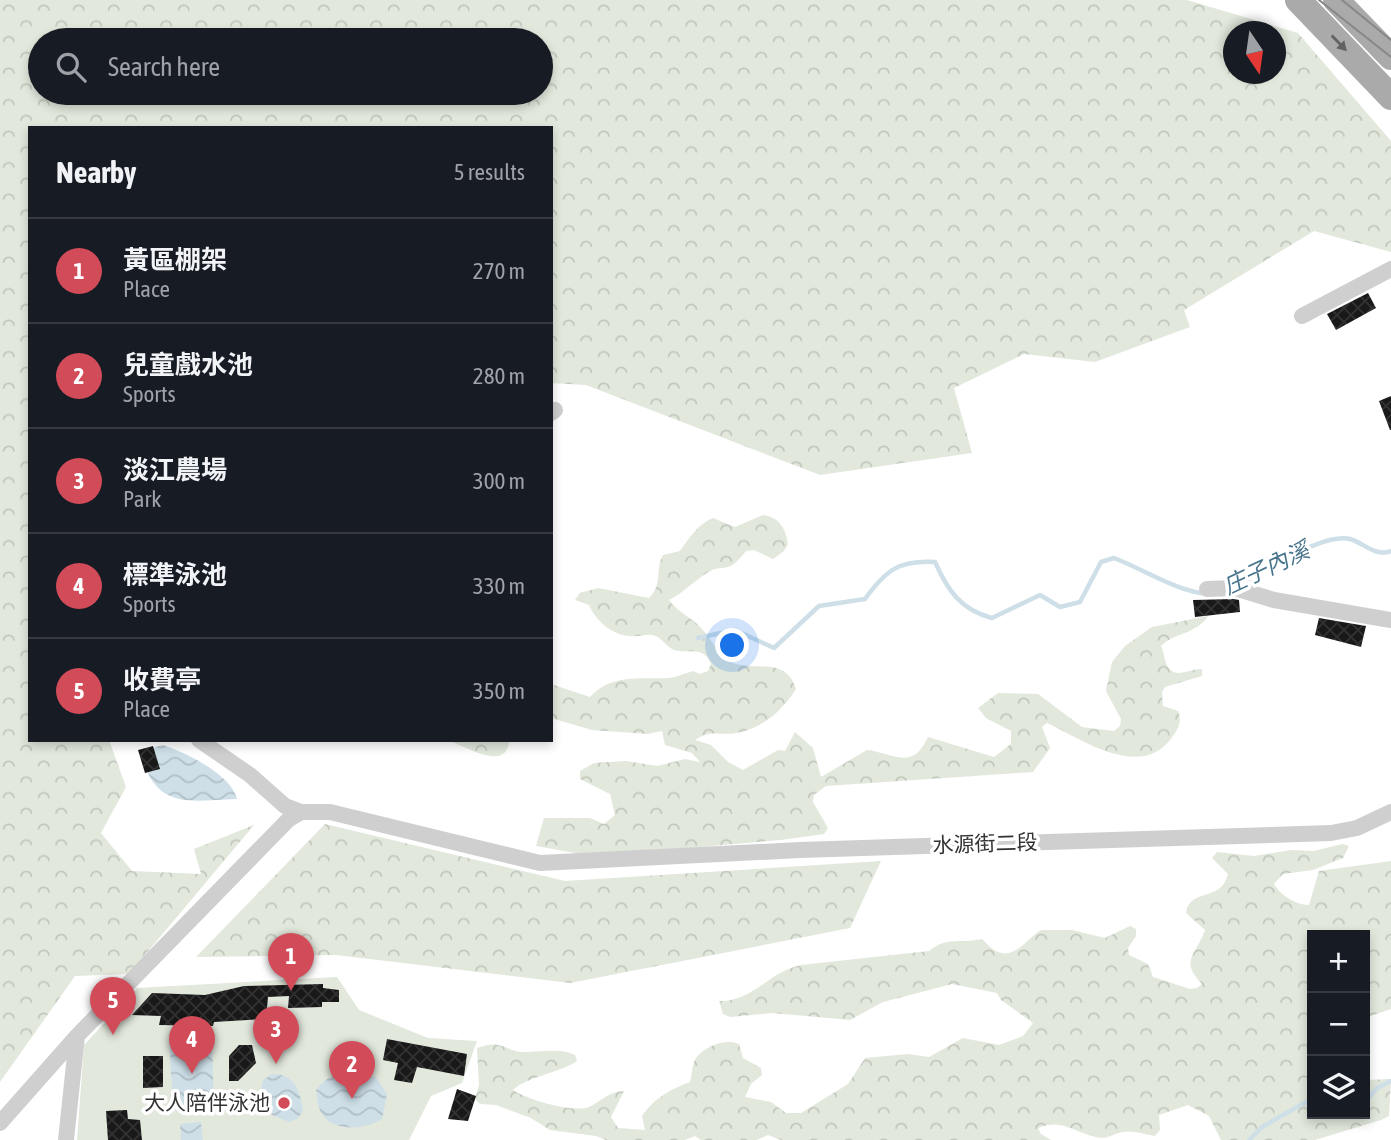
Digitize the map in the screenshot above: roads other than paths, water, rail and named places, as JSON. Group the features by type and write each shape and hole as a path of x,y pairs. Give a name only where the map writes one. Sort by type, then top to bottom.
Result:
{"main road":[{"path":"1298,0 1386,92"},
{"path":"1336,0 1391,57"}],"street":[{"path":"1302,316 1391,270"},
{"path":"1207,589 1235,588 1274,600 1391,620"},
{"path":"202,742 250,775 285,806 301,811"},
{"path":"0,1123 77,1037 289,819 301,811"},
{"name":"水源街二段","path":"301,811 330,812 540,863 800,850 1331,833 1357,828 1391,812"},
{"path":"66,1140 77,1037"}],"water":[{"path":"163,745 195,759 217,773 233,790 237,799 192,801 168,795 158,788 142,760 155,747"},
{"path":"169,1038 212,1042 214,1107 173,1105"},
{"path":"350,1071 376,1077 387,1094 382,1119 361,1127 344,1127 330,1122 322,1114 316,1090 331,1077"},
{"name":"大人陪伴泳池","path":"272,1074 286,1077 295,1085 303,1111 297,1119 289,1122 272,1115 261,1091 263,1080"},
{"path":"201,1122 203,1140 181,1140 180,1124"}],"waterway":[{"name":"庄子內溪","path":"1238,585 1293,554 1325,541 1350,539 1375,551 1391,551"},
{"name":"庄子內溪","path":"698,638 735,630 774,648 819,606 865,599 894,569 923,562 935,562 957,598 972,610 992,618 1040,595 1060,607 1080,602 1101,562 1114,558 1171,584 1206,594"},
{"path":"1370,1096 1377,1088 1391,1081"},
{"path":"1249,1140 1262,1127 1307,1102"}],"tram line":[{"path":"1319,0 1391,57"},
{"path":"1342,0 1391,40"}],"place":[{"name":"黃區棚架","path":"291,991"},
{"name":"收費亭","path":"113,1035"},
{"name":"淡江農場","path":"276,1064"},
{"name":"標準泳池","path":"192,1074"},
{"name":"兒童戲水池","path":"352,1099"},
{"name":"大人陪伴泳池","path":"284,1103"}]}
